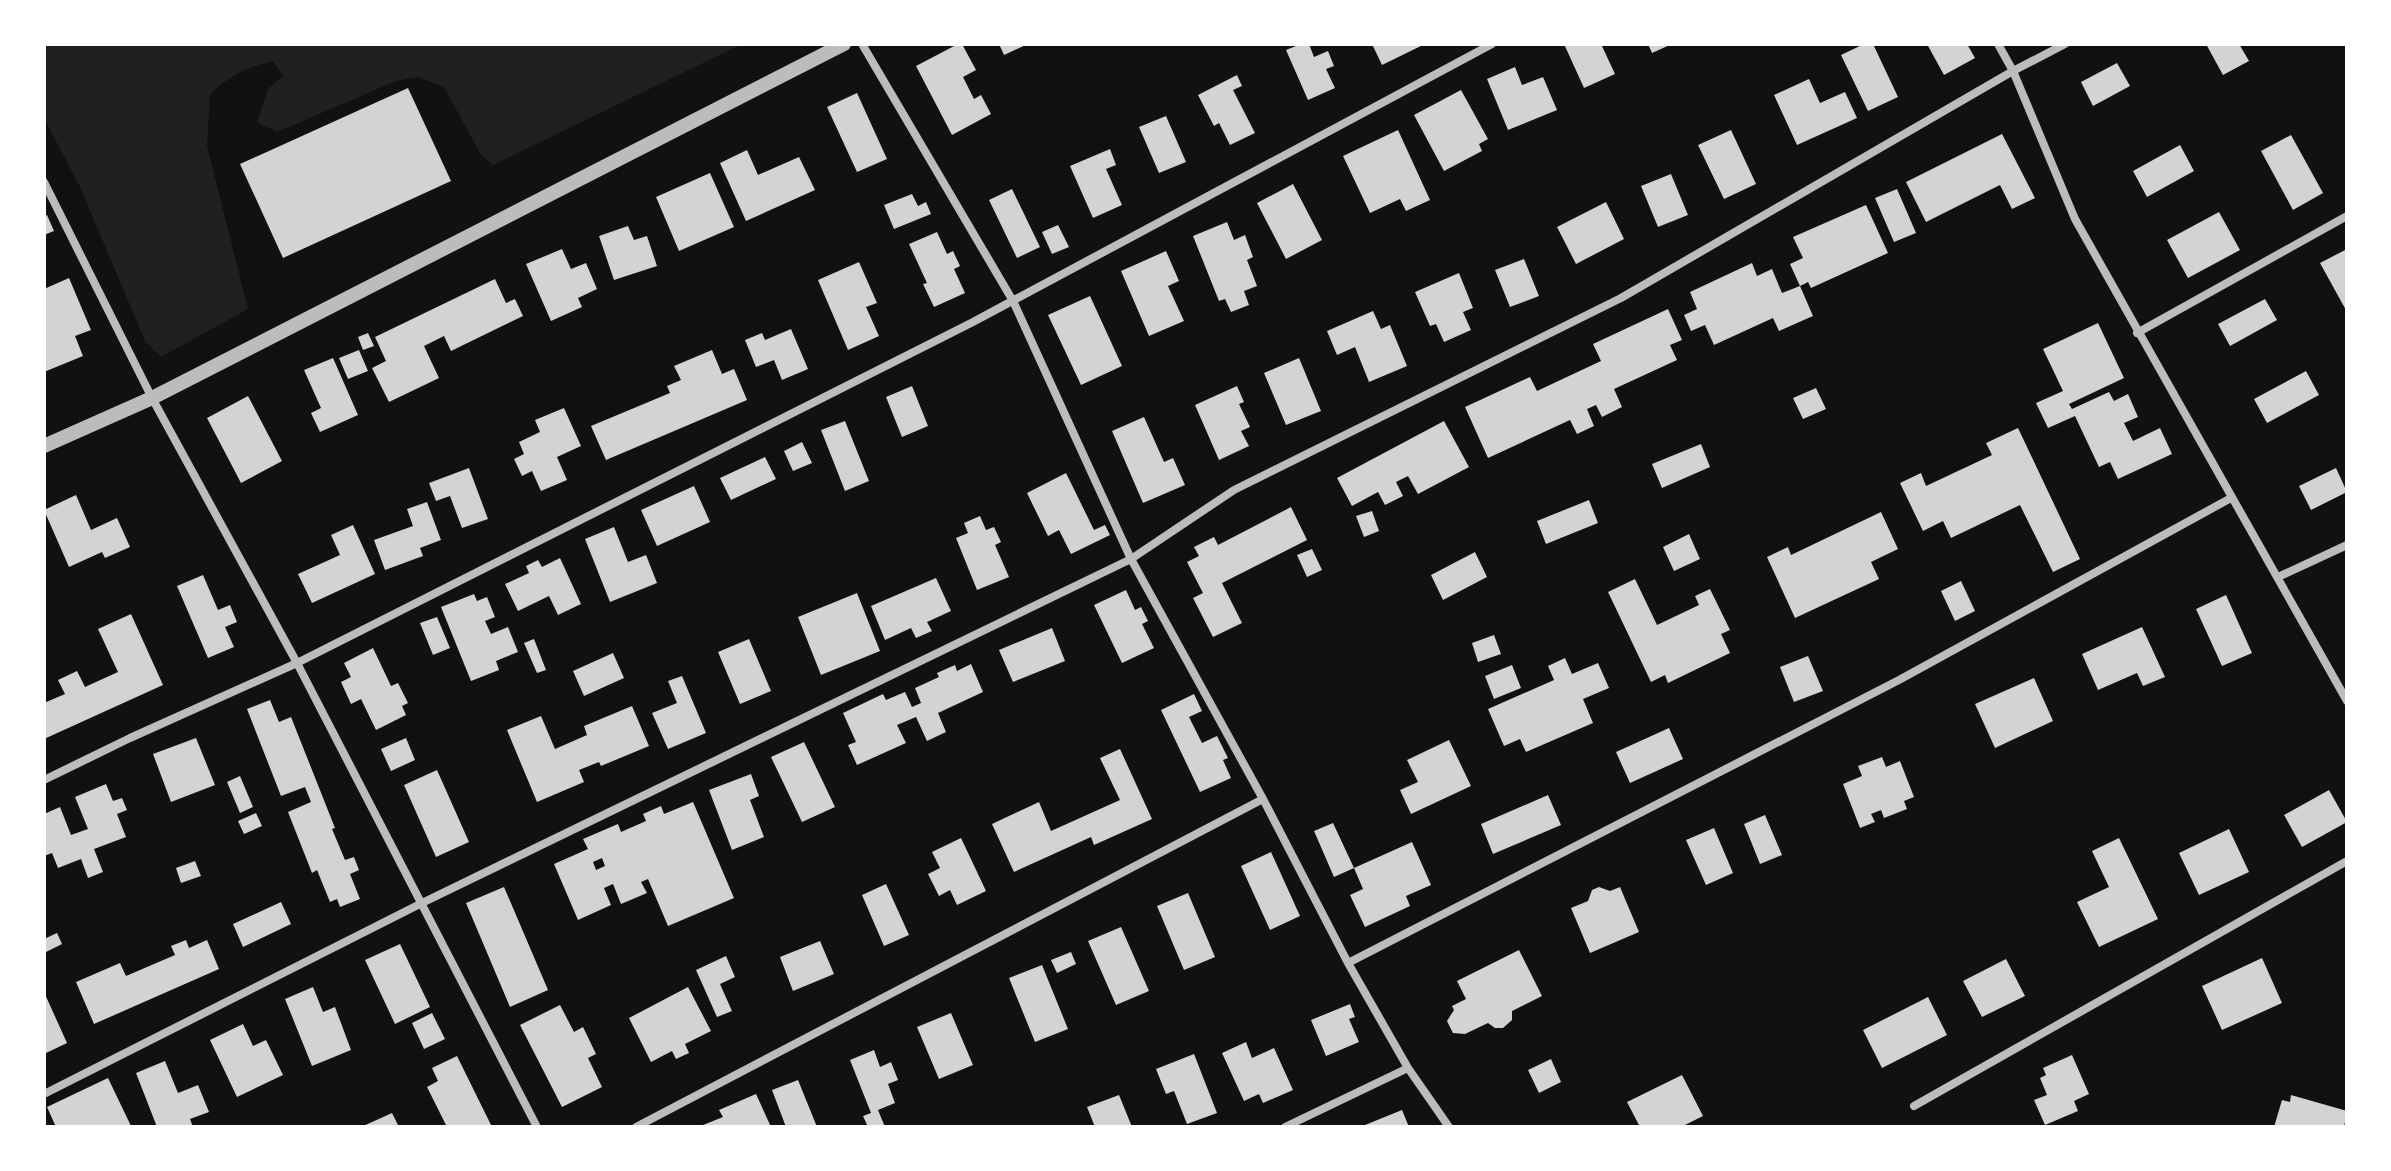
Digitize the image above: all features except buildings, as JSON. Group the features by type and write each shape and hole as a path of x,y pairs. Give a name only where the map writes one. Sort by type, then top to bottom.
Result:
{"street":[{"path":"44,446 152,398 844,44"},
{"path":"862,44 1013,301 1131,559 1263,799 1348,963 1408,1068 1449,1127"},
{"path":"44,780 297,663 1013,301 1492,44"},
{"path":"1998,44 2013,71 2075,219 2347,701"},
{"path":"44,1094 422,903 1131,559 1234,490 1621,298 2065,44"},
{"path":"44,182 152,398 297,663 537,1127"},
{"path":"2137,333 2347,216"},
{"path":"1348,963 1899,680 2231,498"},
{"path":"2278,577 2347,545"},
{"path":"636,1127 1263,799"},
{"path":"1914,1106 2347,861"},
{"path":"1285,1127 1408,1068"}],"shaded area":[{"path":"44,44 742,44 493,165 481,155 444,87 418,77 396,81 277,132 257,122 268,89 283,76 273,61 238,73 210,95 207,146 248,309 161,357 145,341 80,187 44,118"}]}
